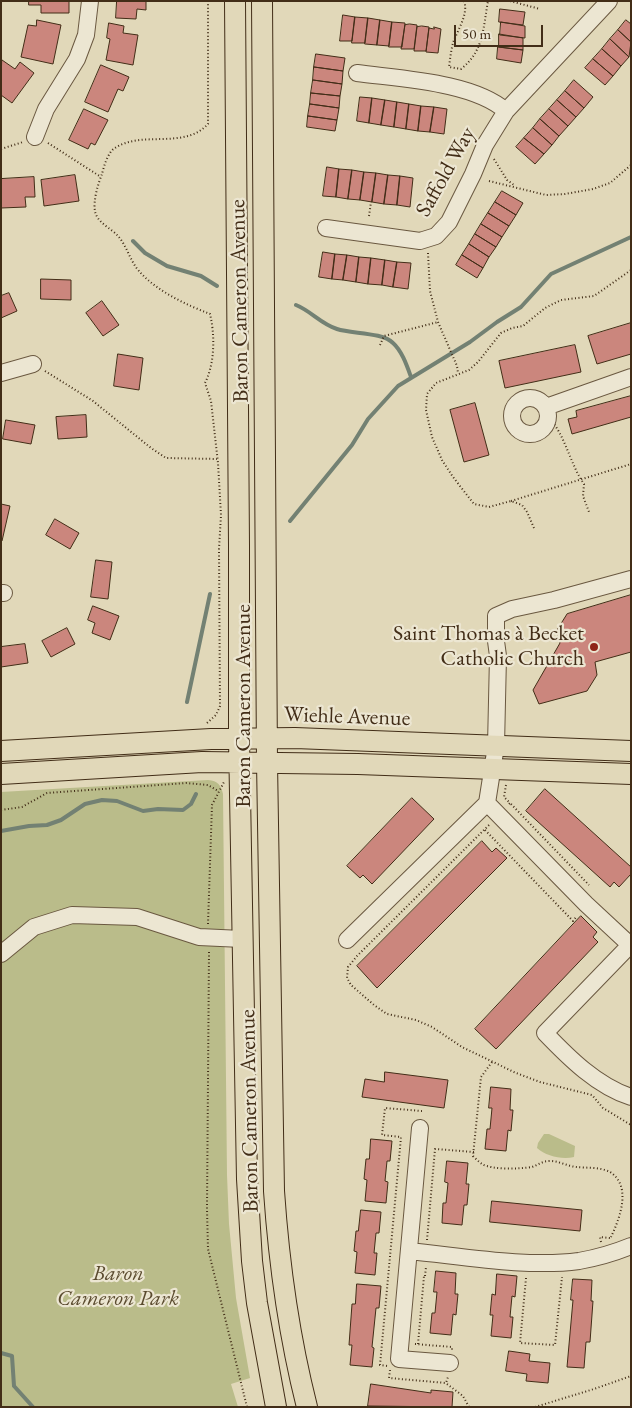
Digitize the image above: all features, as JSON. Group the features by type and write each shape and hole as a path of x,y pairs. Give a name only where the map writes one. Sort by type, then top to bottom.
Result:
{"main road":[{"name":"Baron Cameron Avenue","path":"235,1 239,762 250,1226 258,1304 276,1407"},
{"name":"Baron Cameron Avenue","path":"262,1 267,762 275,1199 287,1311 307,1407"},
{"name":"Wiehle Avenue","path":"1,751 210,739 268,738 631,751"},
{"name":"Wiehle Avenue","path":"1,774 202,762 267,762 631,774"}],"street":[{"path":"35,137 46,108 76,59 86,34 90,1"},
{"name":"Saffold Way","path":"326,228 420,241 436,236 449,222 485,145 506,111 609,1"},
{"name":"Saffold Way","path":"357,73 467,90 498,104 506,111"},
{"path":"1,373 34,364"},
{"path":"547,412 631,377"},
{"path":"346,940 487,803 496,746 498,656 496,616 512,609 554,600 631,579"},
{"path":"487,803 504,809 586,904 630,945 545,1032 566,1056 595,1078 631,1097"},
{"path":"1,954 34,927 72,915 137,917 199,937 242,939"},
{"path":"420,1128 399,1359 450,1363"},
{"path":"409,1251 498,1260 564,1262 582,1260 609,1246 631,1246"}],"path":[{"path":"208,1 208,124 202,131 194,135 127,142 113,149 101,176 95,202 95,211 98,219 124,243 139,271 170,296 210,314 213,327 211,365 205,382 211,401 221,515 218,549 220,706 216,715"},
{"path":"464,1 466,4 462,22 453,43 449,67 461,69 481,44 488,1"},
{"path":"510,1 540,9"},
{"path":"1,149 35,137 59,149 101,176"},
{"path":"491,154 507,180 528,191 546,195 593,189 610,183 631,165"},
{"path":"489,181 516,186"},
{"path":"369,216 371,202"},
{"path":"427,239 430,291 438,322 457,366 458,373"},
{"path":"631,270 594,296 561,300 545,308 523,326 501,333 478,362 469,370 436,383 427,394 426,410 432,437 442,460 474,504 489,506 511,501 631,464"},
{"path":"380,345 383,337 438,322"},
{"path":"34,364 93,401 166,458 217,459"},
{"path":"547,412 555,424 584,484 583,496 589,512"},
{"path":"511,501 522,505 534,528"},
{"path":"511,778 506,785 504,809 357,956 348,967 347,978 351,985 387,1014 416,1020 432,1027 462,1047 540,1082 592,1095 603,1108 631,1125"},
{"path":"224,782 212,805 208,938 210,1027 208,1249 247,1407"},
{"path":"1,810 22,807 47,793 186,783 208,785 218,791"},
{"path":"504,809 590,887"},
{"path":"472,817 573,921 580,914"},
{"path":"492,1062 481,1077 474,1156 480,1163 488,1167 532,1167 548,1160 559,1161 570,1166 609,1171 622,1185 625,1195 621,1216 609,1246"},
{"path":"417,1360 435,1149 474,1152"},
{"path":"526,1278 520,1344 556,1346 564,1262"},
{"path":"407,1274 425,1276"},
{"path":"535,1407 631,1376"},
{"path":"446,1383 463,1396 469,1407"}],"green space":[{"name":"Baron Cameron Park","path":"208,780 218,784 223,794 229,1224 236,1298 250,1378 231,1384 238,1407 1,1407 1,792"},
{"path":"544,1134 549,1134 575,1146 574,1157 554,1157 537,1148"}],"building":[{"path":"29,1 69,1 69,13 41,13 41,5 29,5"},
{"path":"117,1 146,1 146,10 137,9 136,19 116,18"},
{"path":"500,9 525,12 523,25 499,22"},
{"path":"343,15 355,17 352,41 340,41"},
{"path":"355,17 368,18 365,43 352,43"},
{"path":"368,18 380,20 377,45 365,44"},
{"path":"37,20 61,25 53,64 21,57 28,25 36,26"},
{"path":"380,20 392,22 389,46 377,45"},
{"path":"626,20 631,24 631,42 618,30"},
{"path":"392,22 405,23 402,47 389,47"},
{"path":"501,22 525,26 525,38 500,35"},
{"path":"109,23 124,26 123,33 138,35 133,65 106,60 110,39 107,38"},
{"path":"405,25 417,25 414,49 401,49"},
{"path":"417,27 429,27 426,51 414,51"},
{"path":"434,27 441,29 438,53 426,52 429,28 434,29"},
{"path":"618,30 631,42 629,57 610,39"},
{"path":"499,34 523,38 523,50 499,47"},
{"path":"610,39 629,57 621,66 602,49"},
{"path":"498,47 523,50 521,63 497,59"},
{"path":"602,49 621,66 613,76 593,59"},
{"path":"316,54 345,58 343,71 314,67"},
{"path":"593,59 613,76 605,85 585,68"},
{"path":"2,60 15,69 20,62 34,73 12,103 1,95"},
{"path":"101,65 129,77 123,91 118,89 108,112 85,102"},
{"path":"314,67 343,71 342,84 313,80"},
{"path":"313,80 342,84 340,96 311,93"},
{"path":"574,80 593,97 584,108 565,91"},
{"path":"565,91 584,108 576,117 557,100"},
{"path":"311,93 340,96 339,108 310,104"},
{"path":"360,97 372,98 369,123 357,121"},
{"path":"372,98 385,100 381,125 369,123"},
{"path":"385,100 397,102 394,127 381,125"},
{"path":"557,100 576,117 568,126 549,109"},
{"path":"397,102 409,104 406,129 394,127"},
{"path":"310,104 339,108 337,120 308,116"},
{"path":"409,104 421,106 418,131 406,129"},
{"path":"421,106 434,107 430,132 418,131"},
{"path":"434,107 447,109 444,134 430,132"},
{"path":"84,109 108,120 95,145 91,143 88,149 69,140"},
{"path":"549,109 568,126 559,136 540,119"},
{"path":"308,116 337,120 335,131 307,127"},
{"path":"540,119 559,136 552,145 533,128"},
{"path":"533,128 552,145 544,154 524,138"},
{"path":"524,138 544,154 535,164 516,147"},
{"path":"327,167 339,169 336,197 323,196"},
{"path":"339,169 352,170 348,199 336,197"},
{"path":"352,170 364,172 360,200 348,199"},
{"path":"364,172 376,173 372,202 360,200"},
{"path":"376,173 388,175 384,204 372,202"},
{"path":"75,175 79,201 44,206 41,180"},
{"path":"388,175 400,176 397,205 384,204"},
{"path":"400,176 413,178 410,207 397,205"},
{"path":"34,177 35,197 25,197 26,207 1,208 1,179"},
{"path":"502,191 523,203 516,215 495,202"},
{"path":"495,202 516,215 509,226 488,213"},
{"path":"488,213 509,226 502,237 481,224"},
{"path":"481,224 502,237 496,247 475,234"},
{"path":"475,234 496,247 489,257 469,244"},
{"path":"469,244 489,257 483,268 462,255"},
{"path":"323,252 335,254 332,279 319,277"},
{"path":"335,254 347,255 343,280 332,279"},
{"path":"347,255 359,257 356,282 343,280"},
{"path":"462,255 483,268 477,278 456,265"},
{"path":"359,257 371,258 368,284 356,282"},
{"path":"371,258 385,260 382,285 368,284"},
{"path":"385,260 397,262 393,287 382,285"},
{"path":"397,262 411,263 408,289 393,287"},
{"path":"41,279 71,280 71,300 41,299"},
{"path":"9,293 17,311 1,318 1,296"},
{"path":"102,301 119,325 103,336 86,313"},
{"path":"631,323 631,354 597,364 588,336"},
{"path":"575,345 581,372 505,388 499,361"},
{"path":"118,354 143,358 139,390 114,386"},
{"path":"631,396 631,417 572,434 568,419 577,417 576,411"},
{"path":"475,403 489,455 464,462 450,410"},
{"path":"86,415 87,437 58,439 56,417"},
{"path":"6,420 35,425 31,444 3,439"},
{"path":"1,504 10,506 2,541 1,541"},
{"path":"55,519 79,533 70,549 46,535"},
{"path":"96,560 112,562 108,599 91,597"},
{"name":"Saint Thomas à Becket Catholic Church","path":"631,595 631,652 595,662 597,675 587,691 539,704 533,690 560,643 557,630 567,614"},
{"path":"93,606 119,616 110,640 92,633 95,623 88,620"},
{"path":"67,628 75,644 51,657 42,641"},
{"path":"25,644 28,663 1,667 1,647"},
{"path":"545,789 631,867 631,874 619,887 614,882 610,887 526,811"},
{"path":"412,798 434,819 372,884 363,875 360,878 347,866"},
{"path":"482,841 492,852 496,848 507,858 377,988 357,966"},
{"path":"581,916 597,932 593,937 598,942 496,1049 475,1029"},
{"path":"385,1072 448,1080 444,1108 362,1097 365,1079 384,1082"},
{"path":"491,1087 511,1089 510,1110 513,1110 511,1131 508,1130 506,1151 485,1149 487,1129 490,1129"},
{"path":"371,1139 392,1141 385,1181 388,1182 386,1203 365,1201 367,1180 364,1179"},
{"path":"447,1161 468,1163 467,1205 464,1205 462,1225 442,1223 443,1203 446,1203 448,1183 445,1182"},
{"path":"492,1201 582,1210 580,1231 490,1222"},
{"path":"361,1210 381,1212 379,1233 376,1233 374,1253 377,1253 375,1275 355,1273 357,1252 354,1251"},
{"path":"436,1271 456,1273 455,1294 458,1294 456,1315 453,1314 451,1335 430,1333 432,1313 435,1313"},
{"path":"497,1274 517,1276 515,1297 512,1296 511,1338 491,1336 492,1294 495,1295"},
{"path":"573,1279 592,1280 591,1301 593,1301 590,1342 586,1342 584,1368 567,1367"},
{"path":"357,1284 381,1286 379,1308 376,1308 372,1367 350,1365 352,1345 349,1345 352,1304 355,1304"},
{"path":"509,1351 530,1354 529,1361 550,1363 548,1383 526,1381 527,1374 506,1371"},
{"path":"371,1384 431,1393 431,1390 453,1392 452,1407 368,1406"}],"waterway":[{"path":"290,521 352,445 368,419 398,386 470,342 521,307 551,274 631,237"},
{"path":"133,241 145,253 167,266 201,276 217,286"},
{"path":"296,305 337,329 388,339 399,350 411,377"},
{"path":"187,702 210,594"},
{"path":"1,831 47,825 61,820 85,804 102,800 117,801 143,811 158,809 183,810 191,804 196,794"},
{"path":"1,1353 12,1356 14,1386 33,1407"}],"place":[{"name":"Saint Thomas à Becket Catholic Church","path":"594,647"}]}
